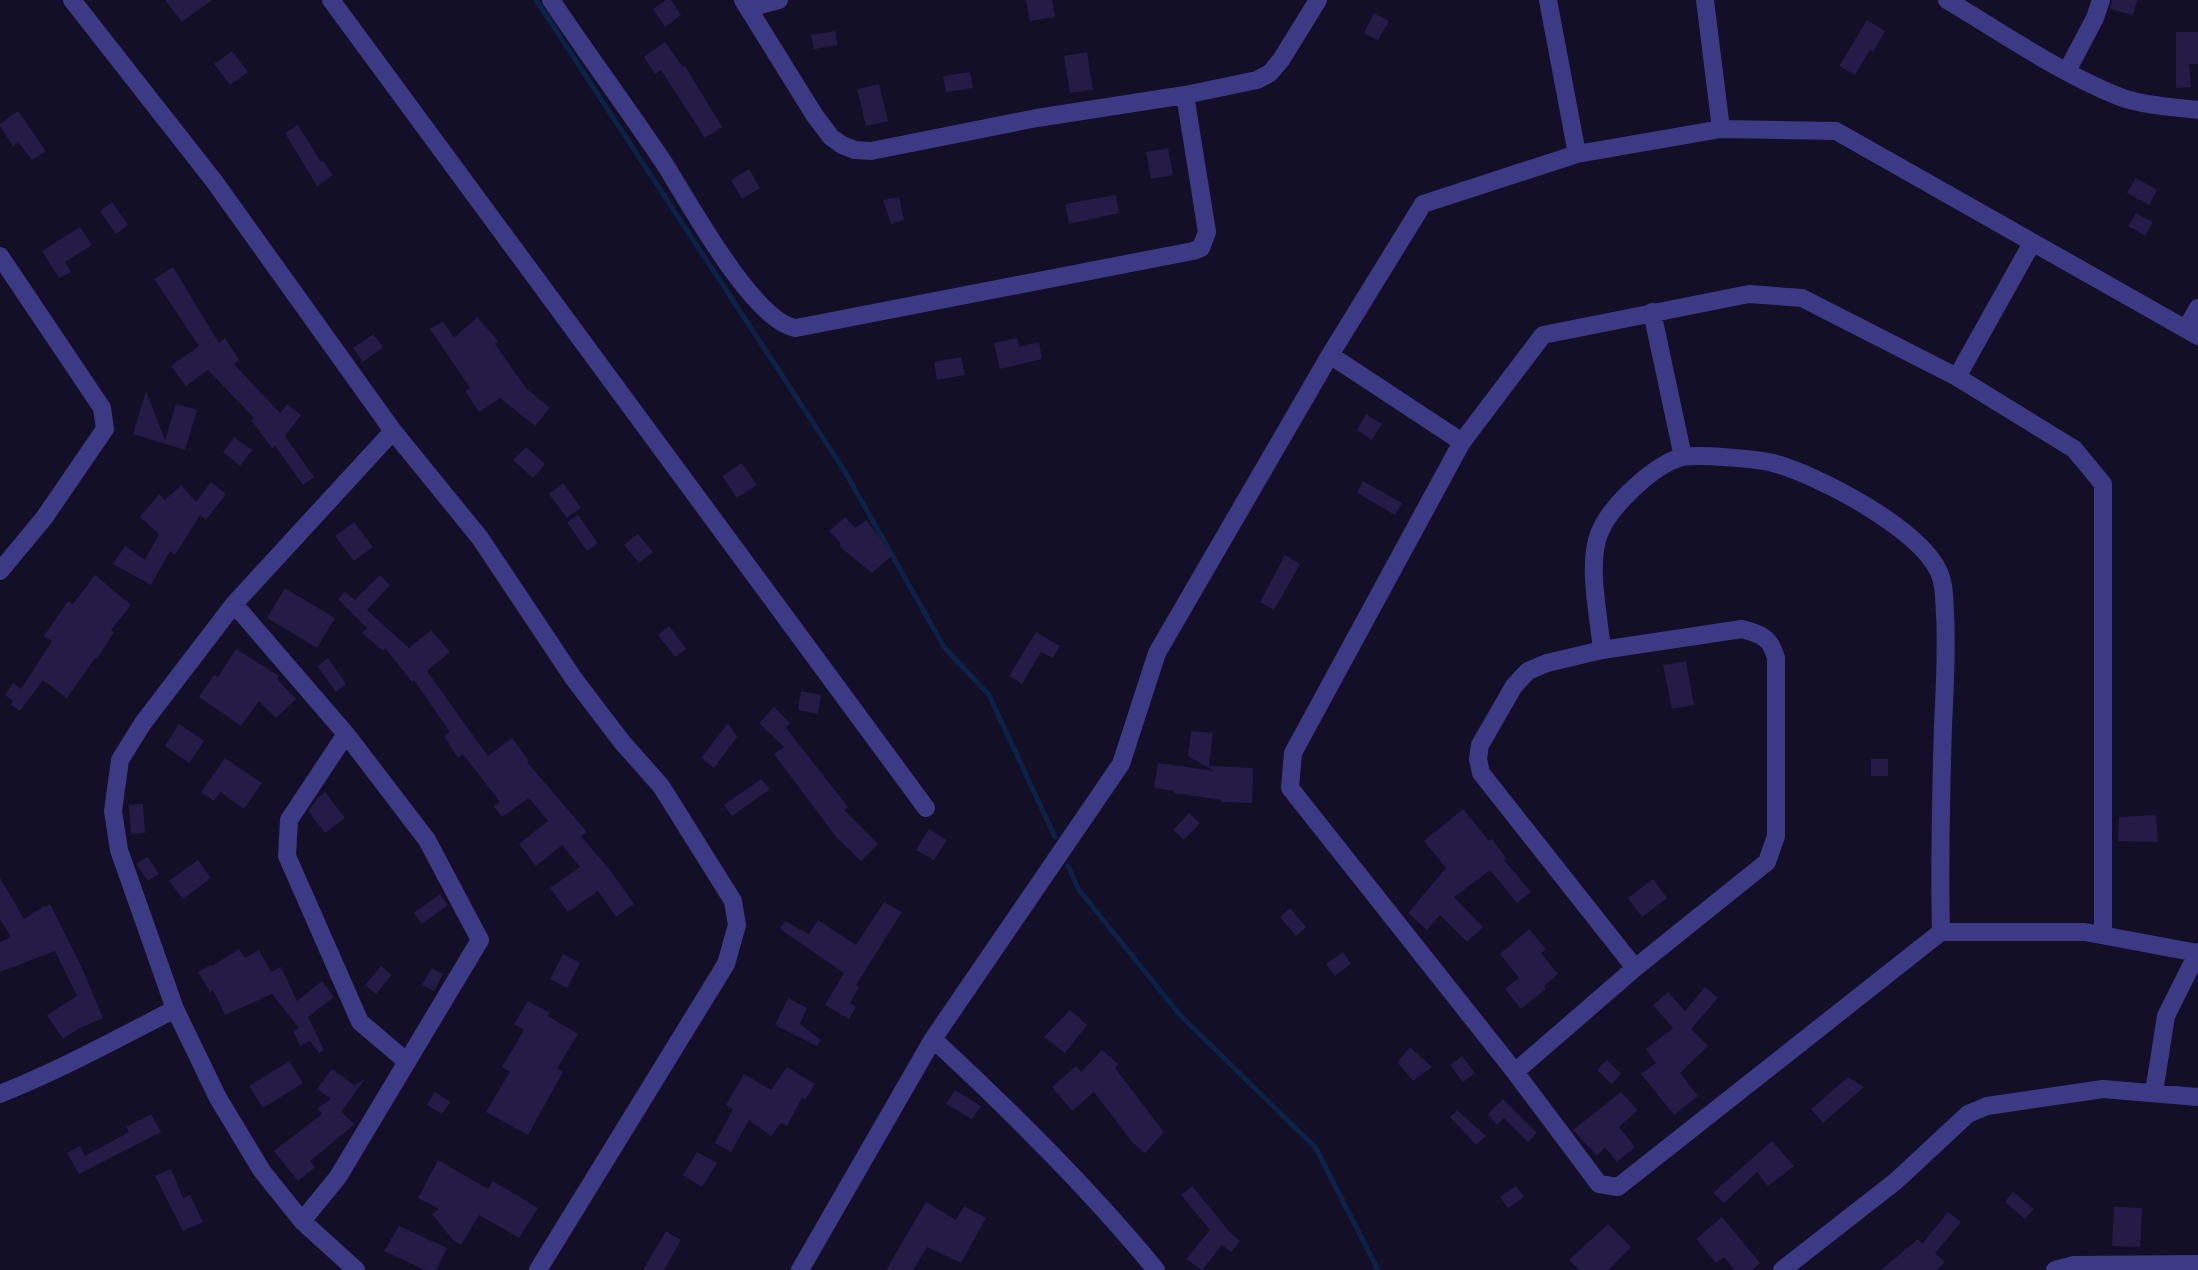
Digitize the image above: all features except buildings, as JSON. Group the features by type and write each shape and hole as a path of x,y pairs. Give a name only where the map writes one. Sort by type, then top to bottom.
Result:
{"street":[{"path":"72,0 214,181 393,431 480,538 574,679 622,742 661,786 733,901 737,915 734,942 726,964 538,1270"},
{"path":"331,0 926,807"},
{"path":"551,0 665,166 701,227 754,296 787,327 796,328 1201,248 1207,232 1185,95"},
{"path":"779,0 746,4 815,116 831,137 855,150 888,149 1037,118 1185,95 1257,80 1270,73 1281,61 1318,0"},
{"path":"1548,0 1577,154"},
{"path":"1705,0 1721,129"},
{"path":"1947,0 2067,71 2121,97 2135,102 2198,110"},
{"path":"2067,71 2095,18 2101,0"},
{"path":"800,1270 933,1039 1121,764 1157,653 1330,355 1423,204 1577,154 1721,129 1836,131 2192,333 2198,308"},
{"path":"1957,377 2032,243"},
{"path":"0,256 102,408 104,429 44,518 0,571"},
{"path":"2103,934 2103,484 2074,449 1957,377 1802,298 1749,294 1544,335 1462,442 1293,753 1290,788 1515,1072 1599,1184 1618,1187 1941,932 2085,932 2198,952 2166,1016 2154,1093"},
{"path":"1652,312 1683,457"},
{"path":"1330,355 1462,442"},
{"path":"356,1270 302,1221 262,1171 218,1098 175,1009 119,850 113,811 120,760 143,723 234,604 393,431"},
{"path":"1602,650 1594,562 1599,534 1610,514 1628,493 1651,474 1683,457 1773,463 1818,482 1885,518 1912,537 1934,564 1943,587 1946,634 1939,850 1941,932"},
{"path":"234,604 346,734 427,840 480,940 338,1177 302,1221"},
{"path":"1515,1072 1635,968 1767,862 1776,836 1776,658 1773,646 1766,638 1742,629 1602,650 1547,663 1528,671 1514,686 1480,745 1478,759 1481,773 1635,968"},
{"path":"346,734 289,820 286,856 360,1022 406,1061"},
{"path":"0,1094 63,1067 175,1009"},
{"path":"933,1039 1000,1101 1109,1213 1156,1270"},
{"path":"1783,1270 1896,1181 1968,1114 1987,1106 2103,1089 2198,1097"},
{"path":"2055,1270 2074,1265 2198,1264"}],"waterway":[{"path":"536,0 844,470 944,647 989,695 1055,837"},
{"path":"1068,866 1079,890 1180,1015 1316,1148 1378,1270"}]}
